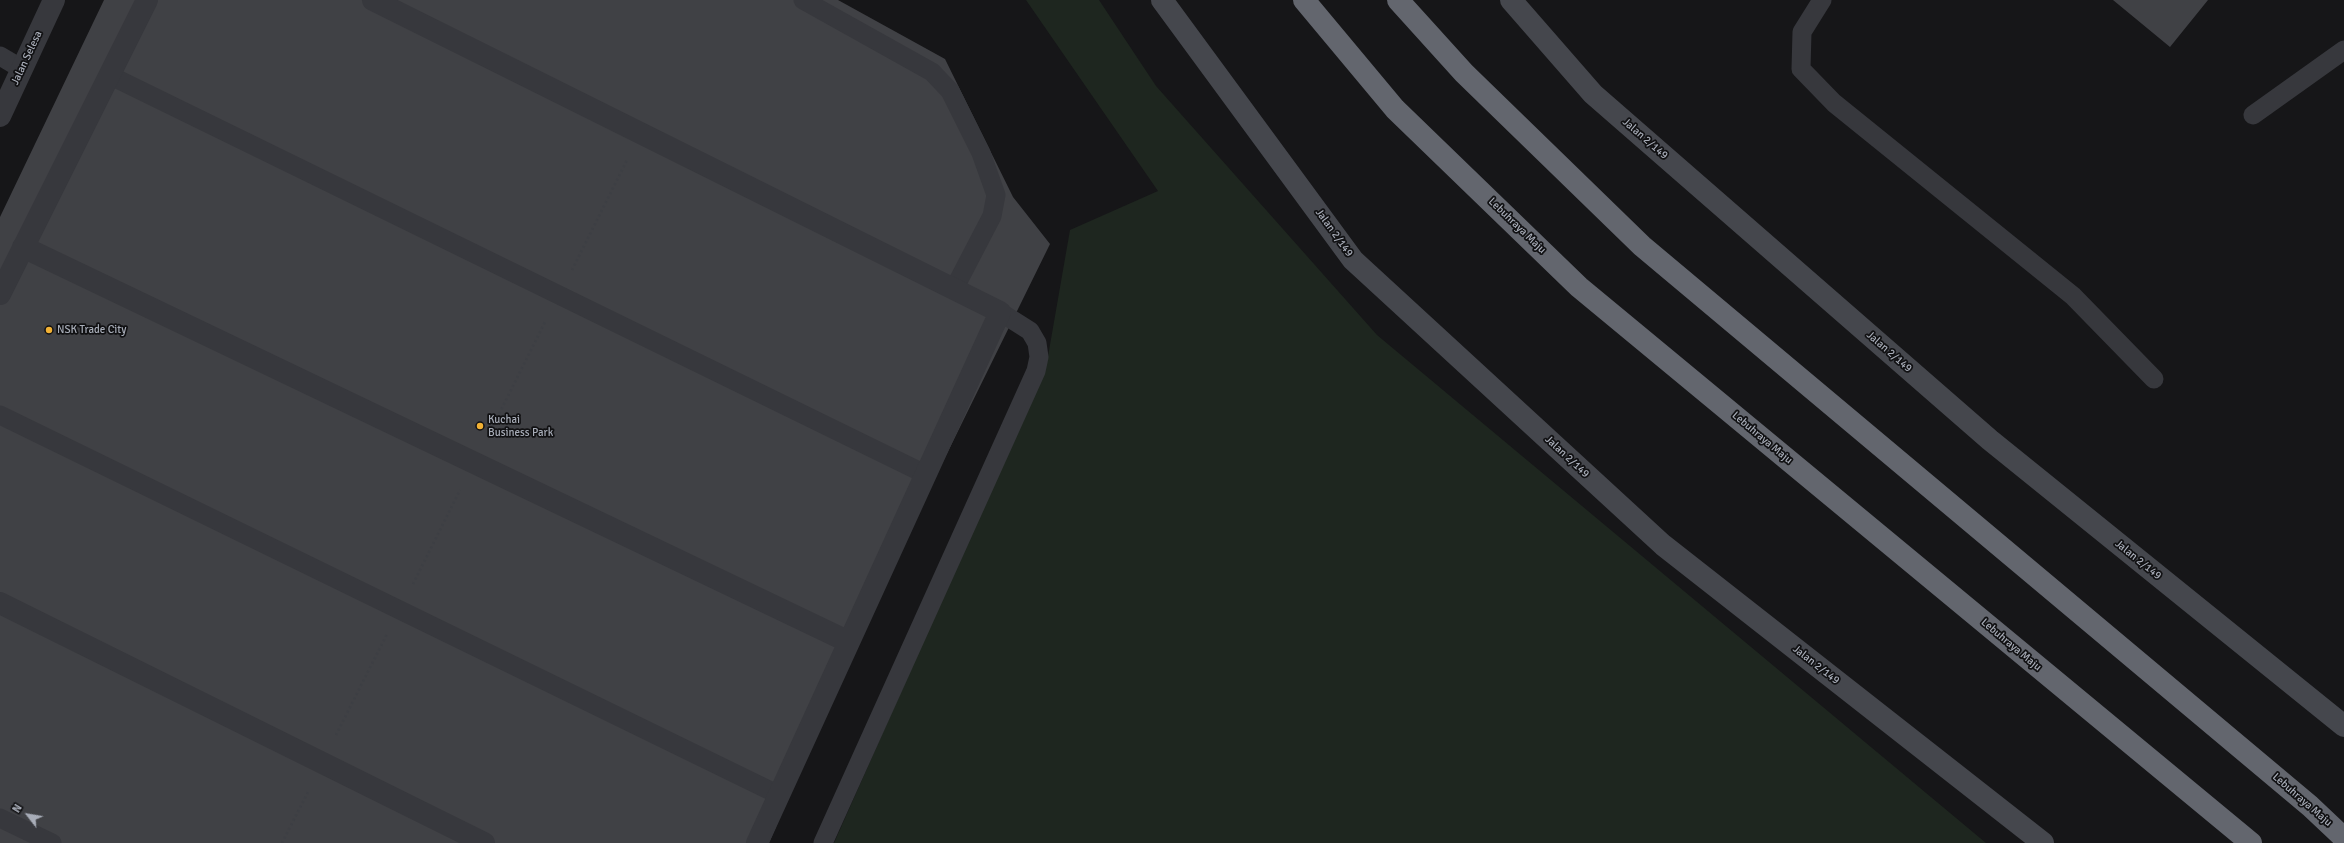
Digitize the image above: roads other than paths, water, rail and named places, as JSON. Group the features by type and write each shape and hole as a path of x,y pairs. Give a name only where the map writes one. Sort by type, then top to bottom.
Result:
{"highway":[{"name":"Lebuhraya Maju","path":"1304,0 1395,109 1579,287 2251,843"},
{"name":"Lebuhraya Maju","path":"1398,0 1464,72 1642,246 2298,796 2344,838"}],"main road":[{"name":"Jalan 2/149","path":"1162,0 1353,260 1663,545 2044,843"},
{"name":"Jalan 2/149","path":"1511,0 1594,94 1984,435 2344,726"}],"street":[{"name":"Jalan Selesa","path":"0,116 54,0"},
{"path":"0,294 147,0"},
{"path":"384,2 1000,312 757,843"},
{"path":"23,247 849,642"},
{"path":"0,603 484,843"}],"lane":[{"path":"803,0 932,72 950,91 980,153 996,195 992,216 954,289"},
{"path":"1822,0 1802,32 1801,69 1834,103 2073,296 2154,379"},
{"path":"2253,115 2344,50"},
{"path":"0,56 22,69"},
{"path":"109,75 926,474"},
{"path":"823,843 1036,371 1039,357 1037,343 1030,331 1000,312"},
{"path":"0,415 778,795"},
{"path":"0,818 52,843"}],"place":[{"name":"NSK Trade City","path":"49,330"},
{"name":"Kuchai Business Park","path":"480,426"}]}
